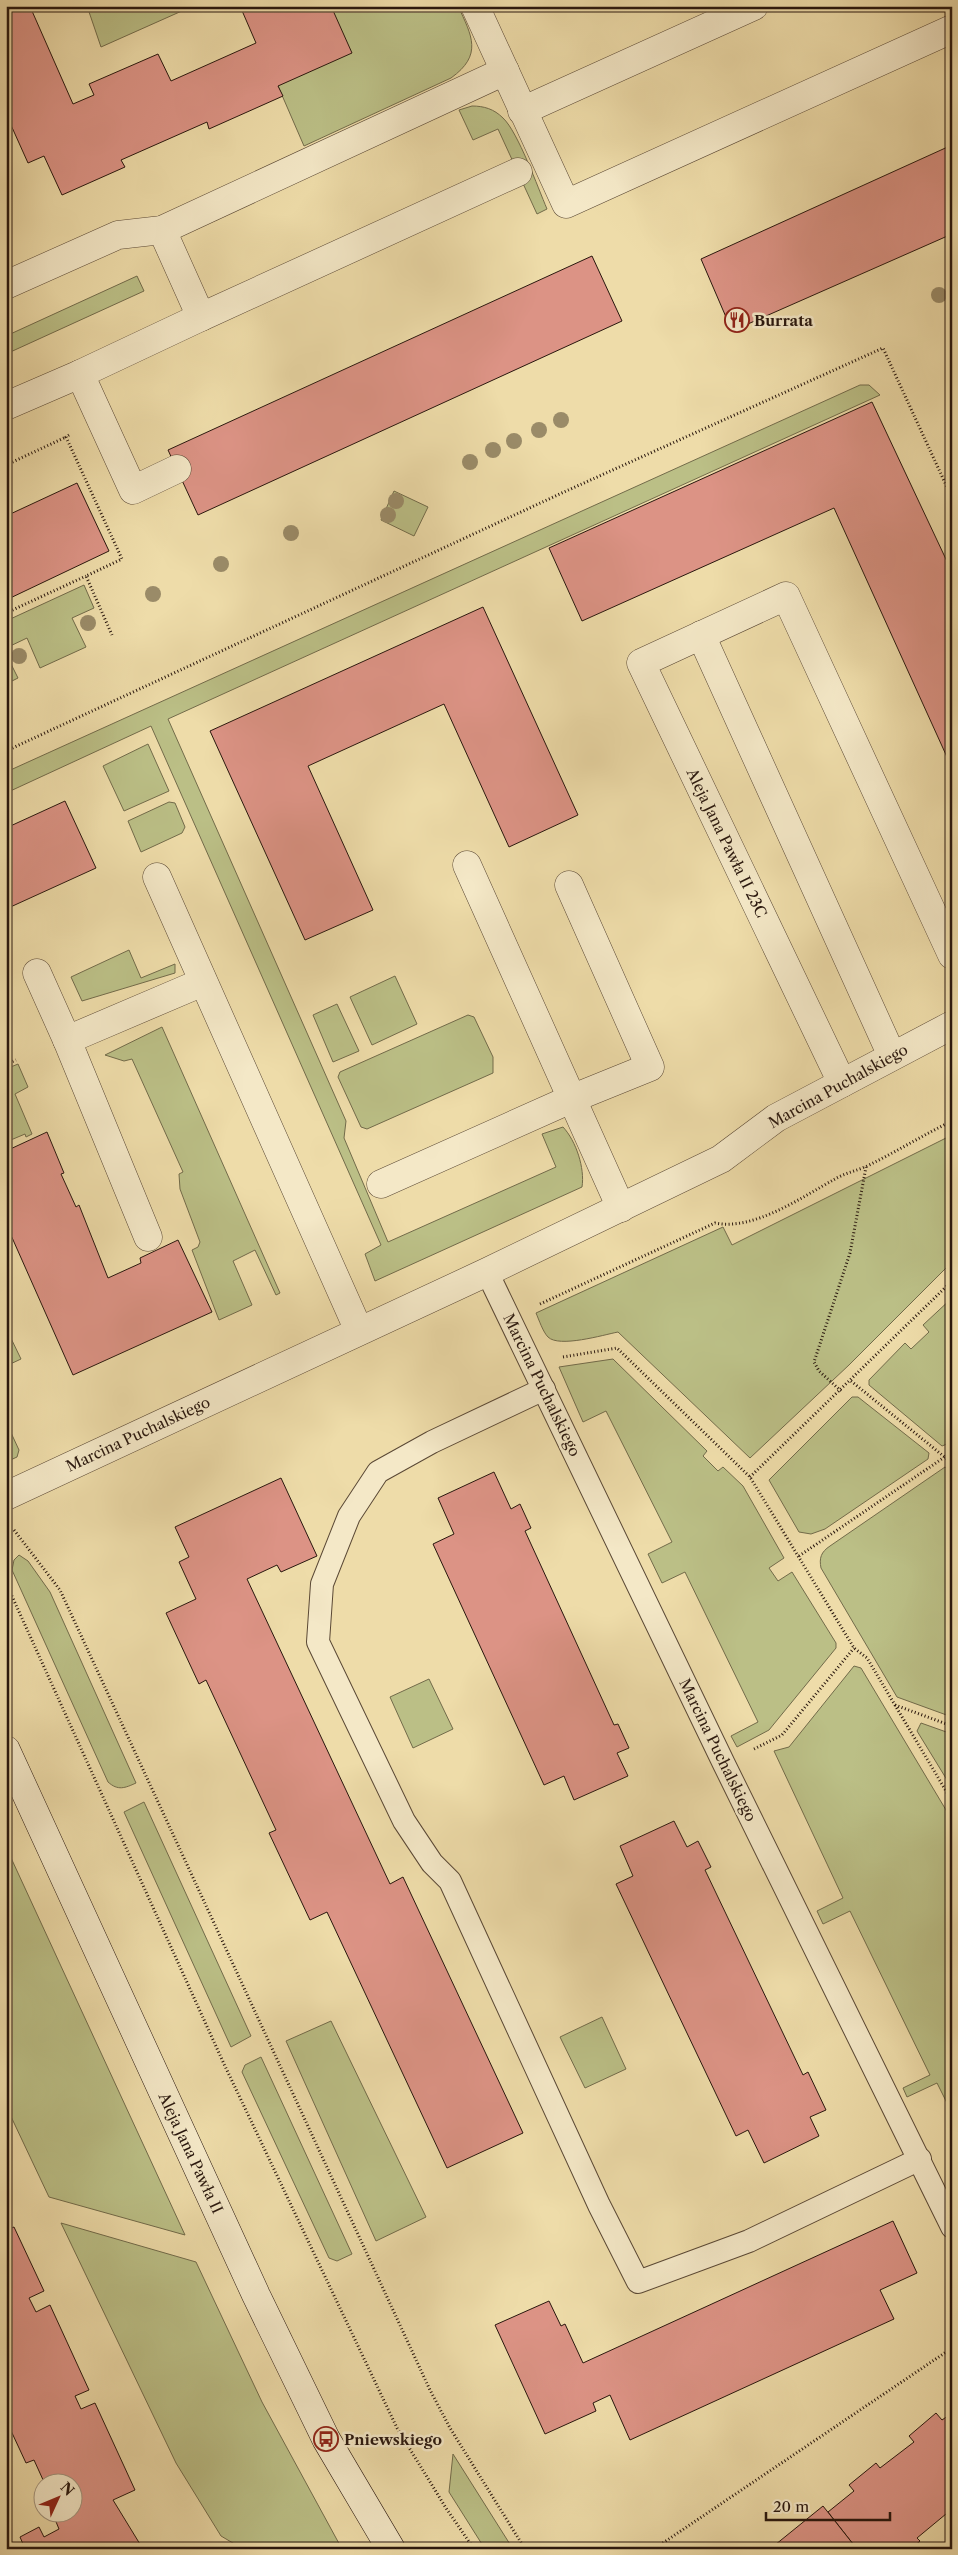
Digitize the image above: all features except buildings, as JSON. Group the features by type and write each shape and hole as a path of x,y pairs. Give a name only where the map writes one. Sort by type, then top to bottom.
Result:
{"street":[{"path":"475,6 566,204 952,29"},
{"path":"522,111 754,6"},
{"path":"9,275 118,235 162,230 505,71"},
{"path":"6,406 80,374 200,317 518,172"},
{"path":"162,230 200,317"},
{"path":"80,374 133,490 177,469"},
{"name":"Aleja Jana Pawła II 23C","path":"842,1083 640,663 786,596 952,955"},
{"path":"701,634 892,1056"},
{"path":"466,865 621,1208"},
{"path":"157,877 359,1332"},
{"path":"381,1184 571,1099 650,1067 569,884"},
{"path":"37,973 67,1040 148,1237"},
{"path":"67,1040 203,982"},
{"name":"Marcina Puchalskiego","path":"6,1496 359,1332 721,1159 776,1118 952,1025"},
{"name":"Aleja Jana Pawła II","path":"6,1750 256,2295 326,2439 391,2549"}],"lane":[{"name":"Marcina Puchalskiego","path":"486,1272 510,1318 724,1764 952,2228"},
{"path":"544,1389 432,1442 378,1472 349,1516 322,1584 318,1642 399,1812 432,1863 450,1880 599,2205 638,2282 750,2241 920,2160"}],"path":[{"path":"6,750 564,492 883,348 952,498"},
{"path":"6,465 101,420"},
{"path":"6,613 122,559 66,437"},
{"path":"86,576 112,635"},
{"path":"6,1064 16,1060"},
{"path":"510,1318 715,1223 741,1224 807,1196 836,1178 866,1166 952,1121"},
{"path":"841,1391 819,1371 814,1362 850,1253 866,1166"},
{"path":"750,1477 841,1391 952,1281"},
{"path":"530,1362 617,1348 750,1477 854,1648 867,1658 952,1801"},
{"path":"851,1381 952,1463"},
{"path":"799,1556 952,1452"},
{"path":"11,1525 60,1590 430,2390 450,2428 525,2549"},
{"path":"6,1584 224,2064 397,2428 446,2508 474,2549"},
{"path":"724,1764 782,1735 854,1648"},
{"path":"895,1705 952,1726"},
{"path":"654,2549 952,2348"}],"green space":[{"path":"87,6 193,6 101,47"},
{"path":"331,6 458,6 470,36 471,53 461,70 451,78 304,146 278,86"},
{"path":"472,106 485,107 492,110 500,115 509,125 521,147 547,209 537,214 498,129 473,140 459,110"},
{"path":"137,276 144,291 6,354 6,336"},
{"path":"860,385 869,385 880,395 168,719 346,1121 344,1138 388,1242 556,1167 542,1134 563,1127 576,1147 581,1163 582,1187 375,1281 365,1254 381,1245 151,726 6,793 6,772"},
{"path":"394,491 428,507 414,536 381,520"},
{"path":"84,585 94,608 72,618 86,647 40,668 27,638 6,648 6,621"},
{"path":"6,654 18,678 6,684"},
{"path":"148,744 169,791 124,811 103,766"},
{"path":"169,802 175,803 185,827 182,833 141,852 128,821"},
{"path":"129,950 141,978 175,964 175,973 82,1001 71,977"},
{"path":"395,976 417,1024 372,1045 350,997"},
{"path":"337,1004 359,1051 333,1062 313,1015"},
{"path":"468,1015 474,1017 493,1057 493,1073 367,1129 361,1127 338,1077 340,1072"},
{"path":"162,1027 280,1293 276,1295 255,1250 233,1261 252,1305 219,1320 192,1250 198,1247 200,1242 180,1189 179,1174 183,1172 132,1059 124,1061 105,1055"},
{"path":"18,1064 28,1087 15,1094 32,1134 26,1137 25,1134 6,1142 6,1069"},
{"path":"952,1135 952,1262 849,1365 750,1458 618,1332 582,1340 561,1341 548,1337 543,1329 536,1313 723,1227 732,1245"},
{"path":"952,1298 952,1442 942,1446 869,1385 869,1380 905,1343 911,1349 929,1332 923,1325"},
{"path":"6,1328 21,1359 6,1366"},
{"path":"613,1359 707,1451 703,1456 718,1471 723,1467 743,1486 784,1558 769,1568 778,1581 792,1572 836,1643 836,1648 769,1730 737,1747 731,1736 758,1722 685,1572 662,1583 648,1554 672,1542 606,1411 583,1422 559,1367"},
{"path":"852,1397 858,1397 929,1453 928,1459 825,1529 811,1534 799,1532 769,1480"},
{"path":"6,1422 19,1450 17,1457 6,1462"},
{"path":"945,1467 952,1472 952,1717 897,1697 821,1568 820,1561 821,1555 827,1548"},
{"path":"19,1555 28,1561 50,1592 136,1783 118,1788 108,1782 12,1570 14,1560"},
{"path":"854,1666 861,1668 952,1820 952,2113 937,2083 907,2097 903,2088 930,2075 850,1911 823,1924 817,1911 843,1898 774,1751 789,1747"},
{"path":"429,1679 453,1729 413,1748 390,1697"},
{"path":"921,1723 952,1734 952,1788 917,1731"},
{"path":"144,1802 251,2036 231,2047 124,1812"},
{"path":"6,1847 185,2235 49,2197 6,2106"},
{"path":"602,2017 626,2069 585,2088 560,2037"},
{"path":"331,2021 426,2217 376,2241 286,2041"},
{"path":"261,2057 352,2254 337,2261 329,2258 242,2072 245,2065"},
{"path":"61,2223 196,2262 262,2402 342,2549 243,2549 221,2536 176,2463"},
{"path":"453,2454 513,2549 485,2549 449,2492"}],"place":[{"name":"Burrata","path":"737,320"},
{"name":"Pniewskiego","path":"326,2439"}]}
